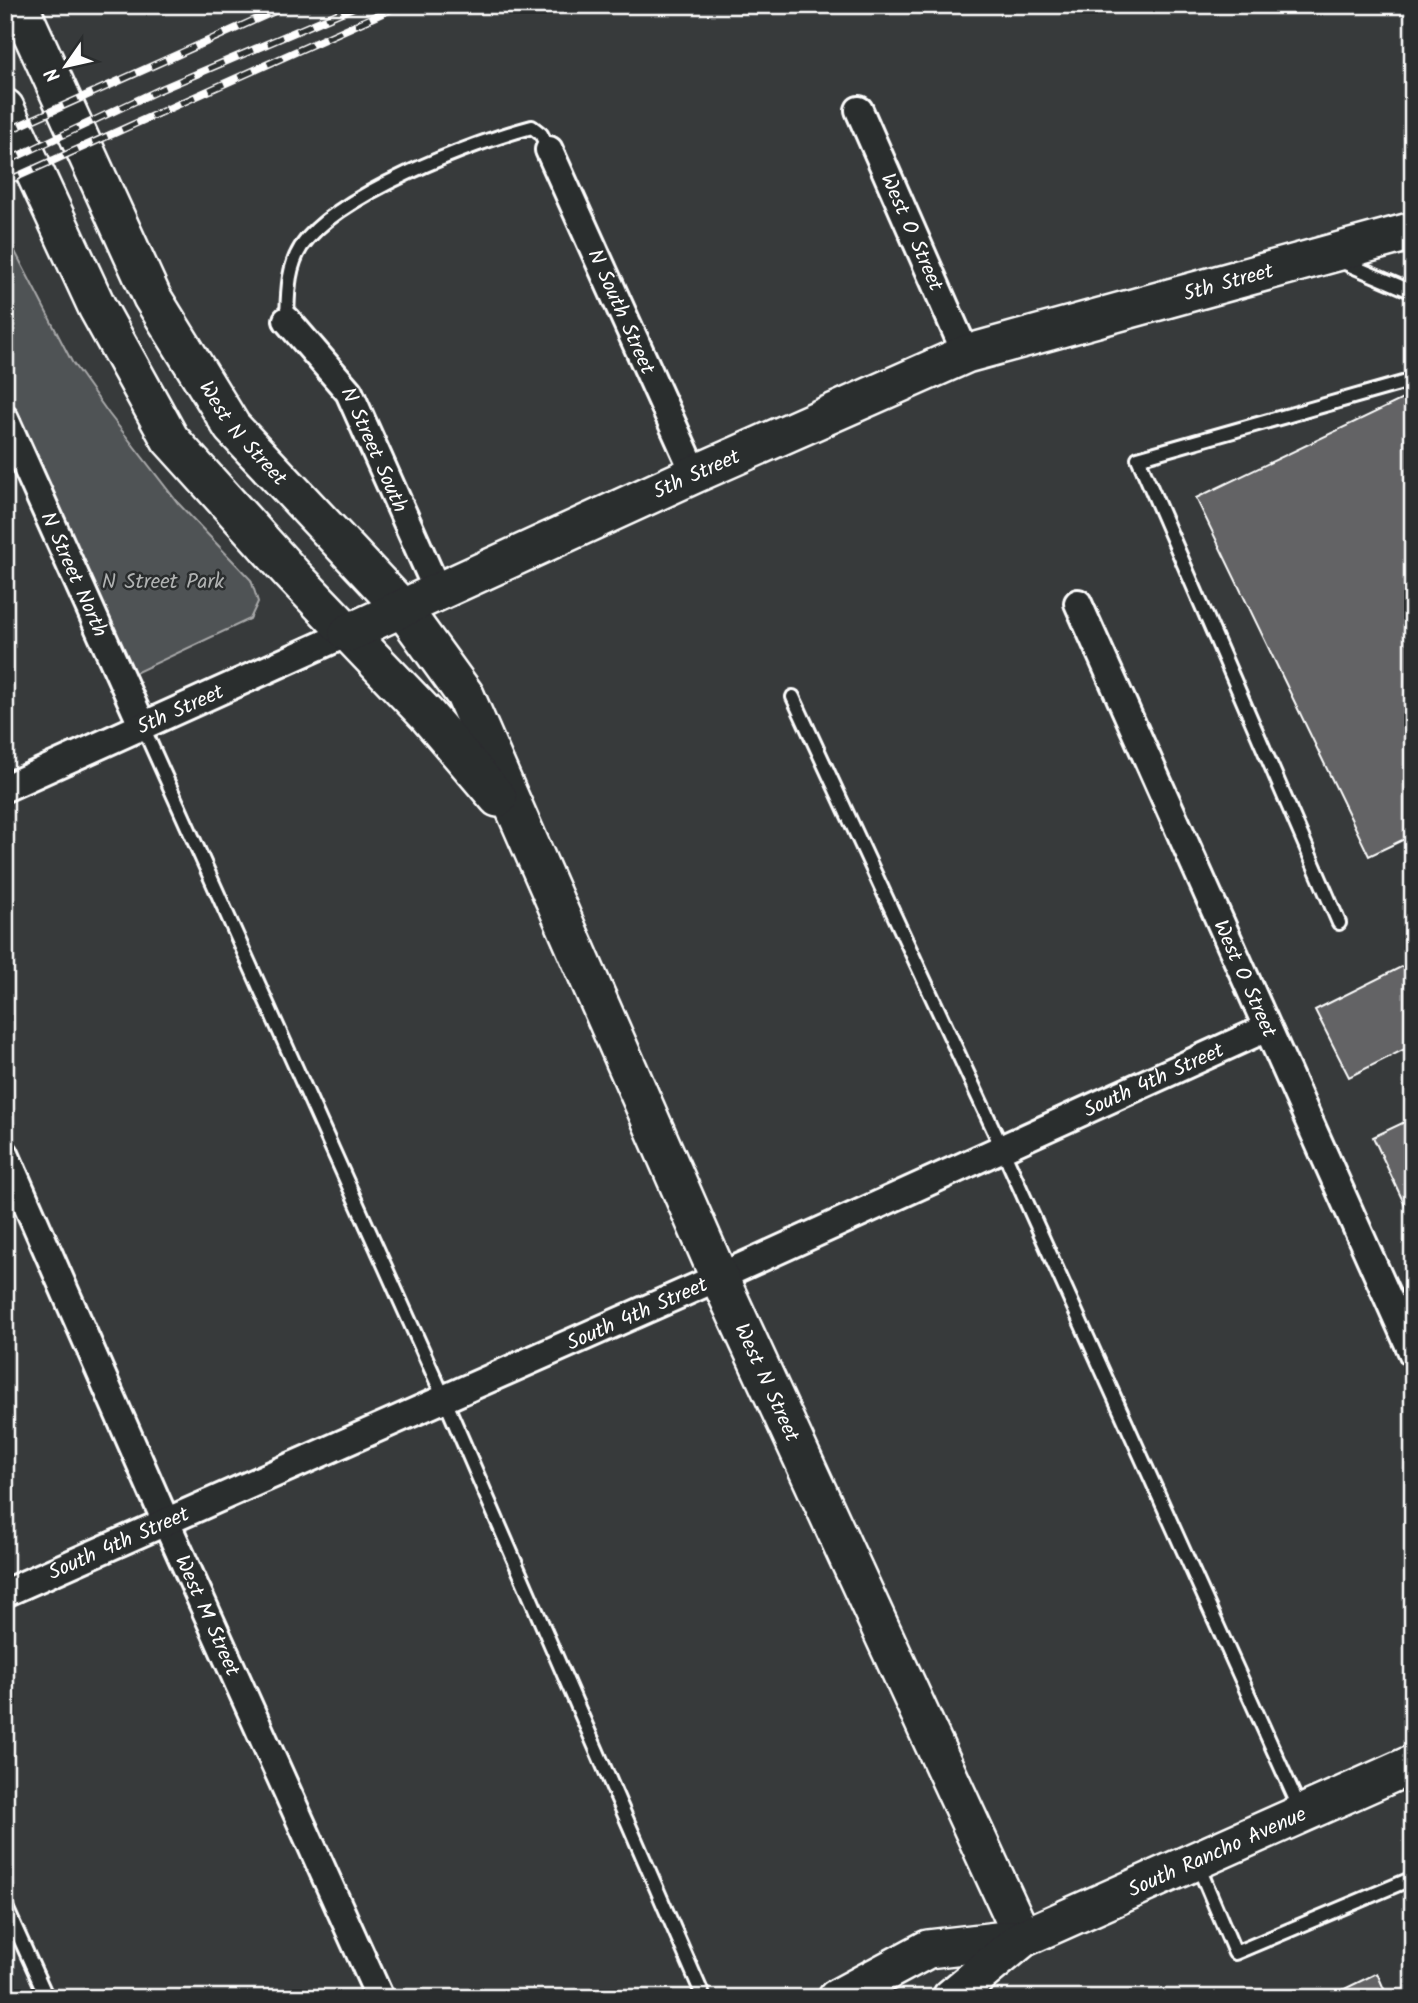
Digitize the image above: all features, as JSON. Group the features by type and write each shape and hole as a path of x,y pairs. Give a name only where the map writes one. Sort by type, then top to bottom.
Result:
{"street":[{"name":"West N Street","path":"19,5 152,297 232,427 402,608 466,695 719,1277 1023,1938"},
{"name":"West N Street","path":"5,108 97,307 170,439 427,716 520,824"},
{"name":"West O Street","path":"859,110 966,354"},
{"name":"N South Street","path":"549,149 695,474"},
{"name":"5th Street","path":"5,788 695,474 966,354 1413,230"},
{"name":"N Street South","path":"287,320 349,392 438,592"},
{"name":"N Street North","path":"5,419 143,727"},
{"name":"West O Street","path":"1078,603 1413,1354"},
{"name":"South 4th Street","path":"5,1593 719,1277 1267,1028"},
{"name":"West M Street","path":"5,1154 166,1522 380,1998"},
{"name":"South Rancho Avenue","path":"951,1998 1023,1938 1413,1764"},
{"name":"South Rancho Avenue","path":"837,1998 929,1949 1023,1938"}],"lane":[{"path":"287,320 289,274 301,247 324,220 415,170 502,135 532,127 541,134 549,149"},
{"path":"1325,254 1413,292"},
{"path":"1339,923 1138,458 1413,380"},
{"path":"793,697 1002,1148 1302,1813"},
{"path":"143,727 444,1398 704,1998"},
{"path":"1196,1860 1235,1953 1413,1878"},
{"path":"5,1905 47,1998"}],"green space":[{"name":"N Street Park","path":"5,232 72,362 178,503 251,580 258,602 250,619 133,674 5,386"}],"building":[{"path":"1411,395 1413,835 1369,856 1196,498"},
{"path":"1413,961 1413,1045 1349,1077 1315,1010"},
{"path":"1413,1118 1413,1214 1410,1216 1373,1137"},
{"path":"1377,1973 1388,1998 1326,1998"}],"railway":[{"path":"5,132 288,5"},
{"path":"5,162 159,90 358,5"},
{"path":"5,182 400,5"}]}
